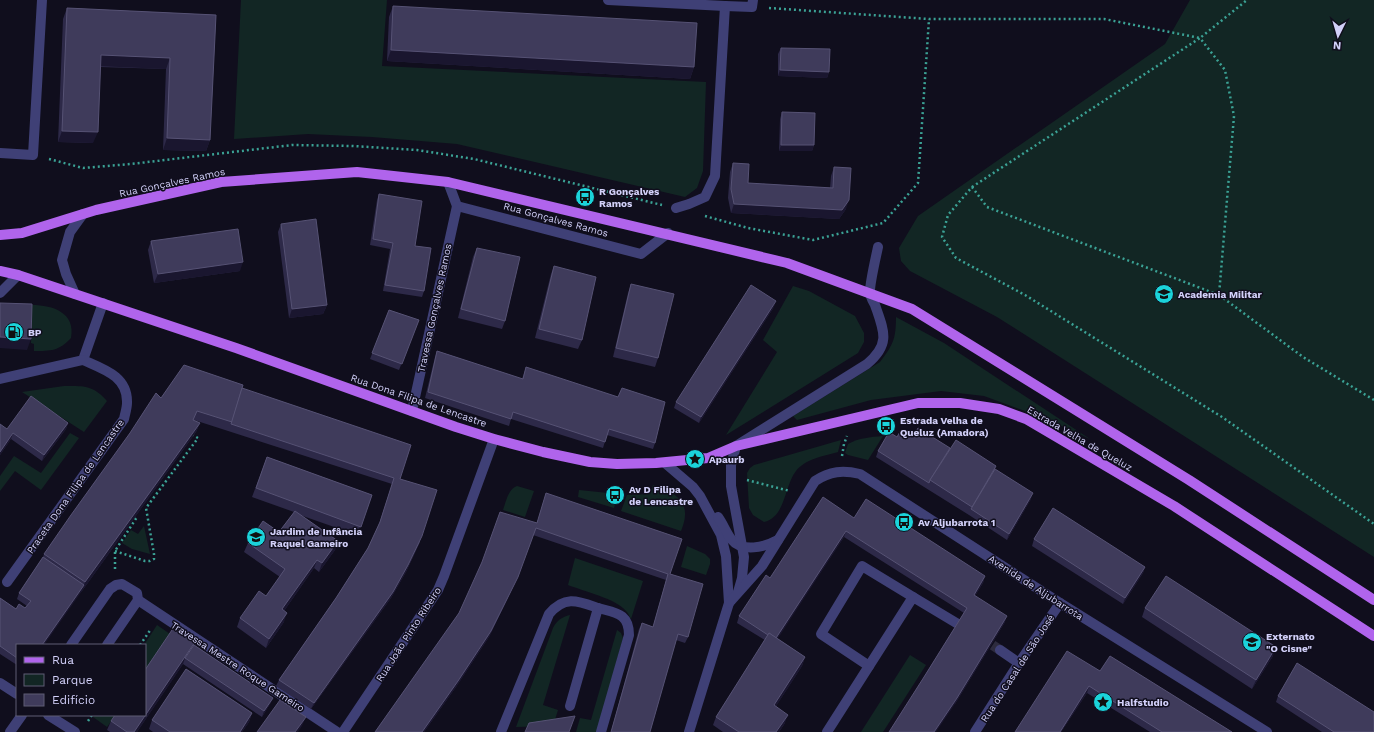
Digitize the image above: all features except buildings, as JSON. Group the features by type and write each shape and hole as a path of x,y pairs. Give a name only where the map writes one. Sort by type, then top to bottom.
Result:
{"main road":[{"name":"Rua Gonçalves Ramos","path":"0,235 22,233 83,214 221,182 357,172 448,182 668,233 787,262 870,292"},
{"name":"Rua Dona Filipa de Lencastre","path":"0,271 18,275 236,348 494,439 543,452 590,462 617,464 666,463 708,458 736,446"},
{"name":"Estrada Velha de Queluz","path":"870,292 912,309 1189,480 1374,600"},
{"name":"Estrada Velha de Queluz","path":"736,446 918,403 941,402 979,405 999,409 1026,419 1174,506 1374,636"}],"street":[{"path":"0,153 33,154 42,0"},
{"path":"608,0 725,6 752,3"},
{"path":"676,208 705,197 715,176 725,6"},
{"path":"448,182 457,206"},
{"name":"Rua Gonçalves Ramos","path":"457,206 641,254 668,233"},
{"name":"Travessa Gonçalves Ramos","path":"412,411 457,206"},
{"path":"75,294 66,274 62,260 70,232 83,214"},
{"path":"738,592 744,568 744,557 730,476 736,446 867,364 877,356 882,346 883,333 870,292 878,247"},
{"path":"0,293 18,275"},
{"path":"0,379 83,360 103,303"},
{"name":"Praceta Dona Filipa de Lencastre","path":"7,582 124,419 127,402 125,388 116,376 83,360"},
{"name":"Rua João Pinto Ribeiro","path":"343,732 438,590 494,439"},
{"path":"666,463 693,487 706,506 725,546 729,603 689,732"},
{"name":"Avenida de Aljubarrota","path":"729,603 762,566 815,482 822,476 840,471 850,471 860,474 1060,603 1267,732"},
{"path":"706,506 718,517 732,539 742,546 763,547 778,540"},
{"path":"869,666 820,634 862,566 963,627"},
{"name":"Travessa Mestre Roque Gameiro","path":"116,585 122,584 137,594 138,600 337,732"},
{"path":"72,644 110,589 116,585"},
{"path":"828,732 914,597"},
{"path":"108,644 138,600"},
{"path":"501,732 549,614 555,607 563,602 571,601 580,602 621,615 626,620 629,627 629,635 601,732"},
{"name":"Rua do Casal de São José","path":"975,732 1060,603"},
{"path":"570,706 598,608"},
{"path":"1000,650 1019,664"},
{"path":"0,683 16,693"},
{"path":"10,732 21,716"},
{"path":"50,716 75,732"}],"path":[{"path":"1247,0 1200,38 972,187 948,215 942,237 956,258 1025,295 1222,417 1374,524"},
{"path":"752,3 929,19 1104,19 1200,38 1225,70 1234,116 1219,295"},
{"path":"33,154 83,168 292,145 353,146 417,150 474,158 676,208 748,228 813,240 883,223 918,183 929,19"},
{"path":"972,187 987,207 1219,295 1304,357 1374,400"},
{"path":"840,471 844,444 860,417"},
{"path":"115,551 145,561 154,559 146,508 198,438 186,430"},
{"path":"730,476 806,495"},
{"path":"116,585 115,551 137,517"}],"green space":[{"path":"241,0 387,0 382,66 706,82 703,171 697,188 685,197 457,144 372,137 308,134 234,139"},
{"path":"1190,0 1374,0 1374,557 997,317 910,271 901,261 899,248 918,216 1165,44"},
{"path":"793,286 809,291 855,316 864,333 864,342 858,353 726,435 777,352 763,340"},
{"path":"40,305 55,309 61,312 70,322 72,329 71,338 63,346 45,351 34,351 34,344 31,343 32,315 26,307"},
{"path":"896,317 944,343 1090,439 1044,418 984,396 941,391 871,400 797,420 793,416 880,362 893,341"},
{"path":"64,386 77,386 93,389 107,401 84,432 22,392"},
{"path":"70,433 79,438 41,490 15,471 0,491 0,476 14,456 41,473"},
{"path":"883,436 868,460 845,453 848,444 856,440"},
{"path":"841,440 838,452 810,461 796,471 792,477 781,508 777,514 764,522 753,515 749,508 747,473 750,468 754,465"},
{"path":"653,485 675,495 683,504 685,509 685,517 681,531 621,511 627,495 650,494"},
{"path":"517,486 534,491 525,517 503,510 509,493"},
{"path":"579,490 618,494 614,508 578,497"},
{"path":"144,526 150,554 132,549 122,543 131,530 138,534"},
{"path":"687,546 705,554 710,559 710,564 706,575 681,567"},
{"path":"575,558 643,581 631,619 622,607 615,603 568,585"},
{"path":"570,615 543,705 558,710 553,726 516,727 553,628 560,619"},
{"path":"157,625 170,634 146,669 146,644 145,644"},
{"path":"617,630 621,633 623,638 597,732 576,732 580,718 591,720"},
{"path":"910,655 926,665 883,732 861,732"},
{"path":"94,716 115,716 107,727"}],"tunnel":[{"path":"980,637 1000,650"}],"place":[{"name":"R Gonçalves Ramos","path":"585,197"},
{"name":"Academia Militar","path":"1164,294"},
{"name":"BP","path":"14,332"},
{"name":"Estrada Velha de Queluz (Amadora)","path":"886,426"},
{"name":"Apaurb","path":"695,459"},
{"name":"Av D Filipa de Lencastre","path":"615,495"},
{"name":"Av Aljubarrota 1","path":"904,522"},
{"name":"Jardim de Infância Raquel Gameiro","path":"256,537"},
{"name":"Externato \"O Cisne\"","path":"1252,642"},
{"name":"Halfstudio","path":"1103,702"}]}
